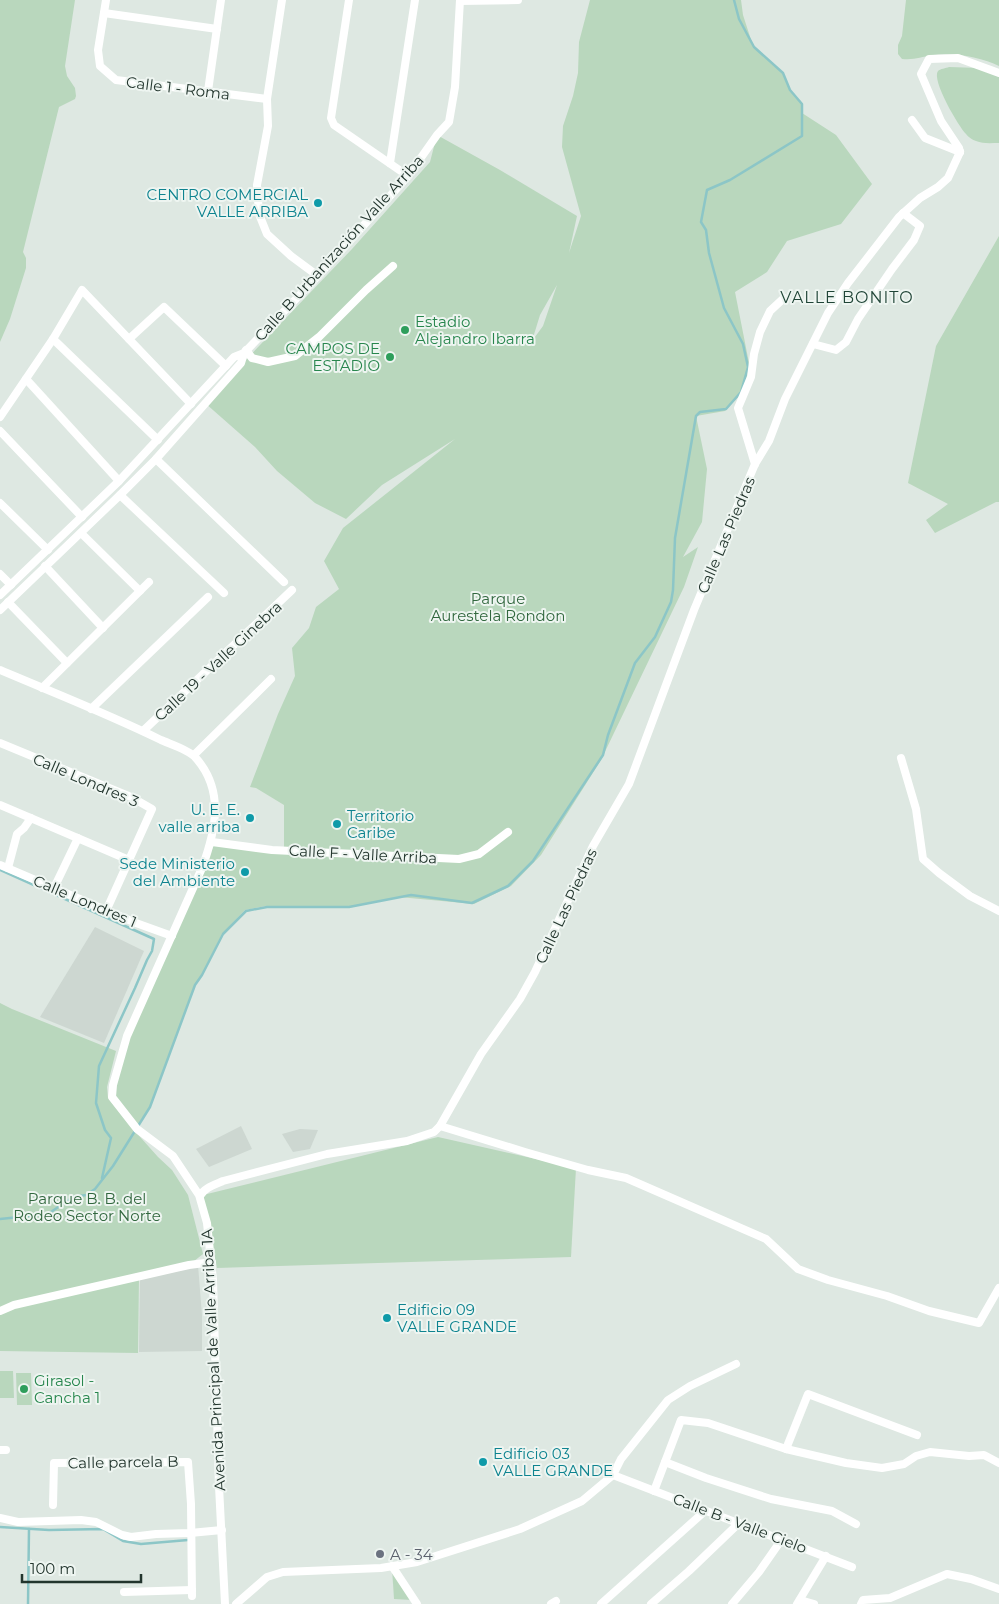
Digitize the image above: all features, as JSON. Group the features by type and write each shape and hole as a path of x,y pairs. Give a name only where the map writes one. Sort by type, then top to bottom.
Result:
{"street":[{"name":"Calle 1 - Roma","path":"106,0 98,50 100,66 116,80 267,99"},
{"path":"208,91 221,0"},
{"path":"282,0 267,99 268,126 258,185 259,214 267,234 291,256 318,276"},
{"path":"349,0 331,118 334,125 408,176"},
{"path":"390,163 415,0"},
{"path":"460,1 518,0"},
{"name":"Calle B Urbanización Valle Arriba","path":"0,595 119,481 234,357 245,351 318,276 408,176 449,122 455,87 460,1"},
{"path":"104,13 217,29"},
{"path":"960,152 960,148 941,121 921,74 929,59 958,58 999,72"},
{"path":"912,120 925,138 960,152"},
{"name":"Calle Las Piedras","path":"440,1126 481,1054 520,999 535,972 594,846 629,784 694,610 755,464 769,442 786,399 828,313 848,283 903,213 948,178 960,152"},
{"path":"813,344 836,350 846,342 874,294 914,240 920,226 903,213"},
{"path":"245,351 252,358 268,362 295,356 319,337 393,266"},
{"path":"0,417 82,290 191,404"},
{"path":"755,464 738,408 751,377 754,354 760,332 770,311 784,298"},
{"path":"129,339 164,307 226,366"},
{"path":"52,338 158,440"},
{"name":"Calle B Urbanización Valle Arriba","path":"0,610 120,496 156,459 241,363 245,351"},
{"path":"26,379 119,481"},
{"path":"0,431 82,517"},
{"path":"156,459 284,582"},
{"path":"120,496 224,594"},
{"path":"0,502 48,550"},
{"path":"81,533 140,591"},
{"path":"45,566 103,628"},
{"path":"0,574 11,585"},
{"path":"42,688 149,582"},
{"name":"Calle 19 - Valle Ginebra","path":"143,731 292,590"},
{"path":"91,709 208,597"},
{"path":"8,602 67,663"},
{"path":"0,670 143,731 194,755 271,679"},
{"name":"Calle Londres 3","path":"0,743 131,797 152,809 106,911"},
{"name":"Avenida Principal de Valle Arriba 1A","path":"194,755 207,774 213,791 216,816 212,842 127,1036 112,1097 137,1129 173,1156 200,1196 207,1223 212,1262 225,1604"},
{"path":"901,758 916,809 924,859 939,873 970,896 999,911"},
{"path":"0,805 129,860"},
{"path":"4,866 17,834 31,818"},
{"name":"Calle F - Valle Arriba","path":"212,842 272,850 459,859 479,854 508,832"},
{"path":"54,888 78,838"},
{"name":"Calle Londres 1","path":"4,866 106,911 172,936"},
{"path":"200,1196 201,1193 223,1181 327,1154 407,1141 434,1132 440,1126 588,1170 626,1178 766,1238 798,1269 929,1311 979,1322 999,1288"},
{"path":"0,1311 24,1303 189,1265 212,1262"},
{"path":"236,1604 267,1576 283,1572 382,1568 417,1562 520,1529 582,1501 613,1475 621,1459 668,1400 690,1386 736,1364"},
{"path":"917,1435 808,1394 786,1448 846,1463 882,1468 904,1464 916,1456 930,1452 969,1456 984,1455 999,1463"},
{"name":"Calle B - Valle Cielo","path":"654,1491 681,1420 708,1423 786,1448"},
{"name":"Calle parcela B","path":"53,1505 54,1463 188,1462 192,1593 124,1592"},
{"path":"665,1462 706,1478 771,1499 832,1512 856,1524"},
{"name":"Calle B - Valle Cielo","path":"613,1475 852,1567"},
{"path":"601,1604 706,1510"},
{"path":"0,1518 18,1522 81,1520 96,1522 122,1535 131,1537 222,1530"},
{"path":"651,1604 739,1523"},
{"path":"732,1604 759,1572 782,1539"},
{"name":"Calle B - Valle Cielo","path":"798,1602 826,1556"},
{"path":"392,1566 417,1604"},
{"path":"860,1604 863,1600 890,1598 947,1574 971,1579 999,1589"},
{"path":"798,1602 814,1604"}],"shaded area":[{"path":"95,927 144,951 104,1043 40,1017"},
{"path":"241,1126 252,1149 209,1167 196,1149"},
{"path":"300,1129 318,1130 310,1149 293,1152 282,1134"},
{"path":"198,1265 202,1315 202,1351 139,1352 140,1277"}],"green space":[{"path":"0,0 75,0 65,66 67,76 75,88 76,96 75,99 59,107 23,252 26,258 26,268 10,319 0,342"},
{"name":"Parque Aurestela Rondon","path":"590,0 741,0 743,15 753,46 783,73 790,90 802,104 802,113 836,135 872,184 841,224 787,241 767,272 735,292 750,368 743,392 725,411 696,416 707,469 702,522 683,557 698,547 684,587 601,760 541,855 511,886 474,904 399,897 349,907 266,906 245,910 222,934 194,986 150,1106 137,1126 114,1097 114,1087 135,1021 214,845 284,850 284,805 256,788 250,787 295,676 292,648 309,628 316,607 339,589 324,561 343,528 455,439 382,485 346,519 315,503 277,471 255,447 205,403 352,249 430,162 437,135 577,216 569,253 581,216 562,147 563,126 578,73 579,42","holes":["557,285 543,326 532,341 540,315"]},
{"path":"906,0 999,0 999,66 984,60 958,55 941,54 915,59 902,59 898,54 898,45 902,36"},
{"path":"949,67 979,68 999,75 999,143 984,143 973,140 958,122 938,84 938,71"},
{"path":"999,236 999,502 935,533 926,520 948,504 908,483 936,346"},
{"name":"Parque B. B. del Rodeo Sector Norte","path":"0,1003 116,1051 107,1087 108,1098 133,1129 172,1170 188,1195 203,1254 189,1265 139,1277 138,1353 0,1351"},
{"name":"Parque B. B. del Rodeo Sector Norte","path":"438,1137 576,1168 571,1257 217,1268 203,1195"},
{"path":"0,1371 13,1371 14,1398 0,1398"},
{"name":"Girasol - Cancha 1","path":"16,1373 31,1373 32,1405 17,1405"},
{"path":"392,1568 412,1600 394,1599"}],"waterway":[{"path":"0,1219 48,1214 73,1197 86,1195 95,1189 113,1166 150,1107 195,985 223,934 246,911 267,907 349,907 411,895 472,903 508,886 533,861 603,755 608,735 635,663 655,637 671,602 675,538 696,416 700,412 726,409 741,392 748,367 743,344 724,308 709,253 706,230 701,222 707,190 730,180 802,136 802,104 790,90 783,73 754,47 739,19 734,0"},
{"path":"0,870 154,939 152,951 99,1066 96,1103 105,1130 111,1138 102,1178"},
{"path":"0,1527 49,1530 103,1529 123,1541 141,1544 188,1540"},
{"path":"28,1604 29,1529"}],"place":[{"name":"CENTRO COMERCIAL VALLE ARRIBA","path":"318,203"},
{"name":"Estadio Alejandro Ibarra","path":"405,330"},
{"name":"CAMPOS DE ESTADIO","path":"390,357"},
{"name":"U. E. E. valle arriba","path":"250,818"},
{"name":"Territorio Caribe","path":"337,824"},
{"name":"Sede Ministerio del Ambiente","path":"245,872"},
{"name":"Edificio 09 VALLE GRANDE","path":"387,1318"},
{"name":"Girasol - Cancha 1","path":"24,1389"},
{"name":"Edificio 03 VALLE GRANDE","path":"483,1462"},
{"name":"A - 34","path":"380,1554"}],"district":[{"name":"VALLE BONITO","path":"847,297"}]}
